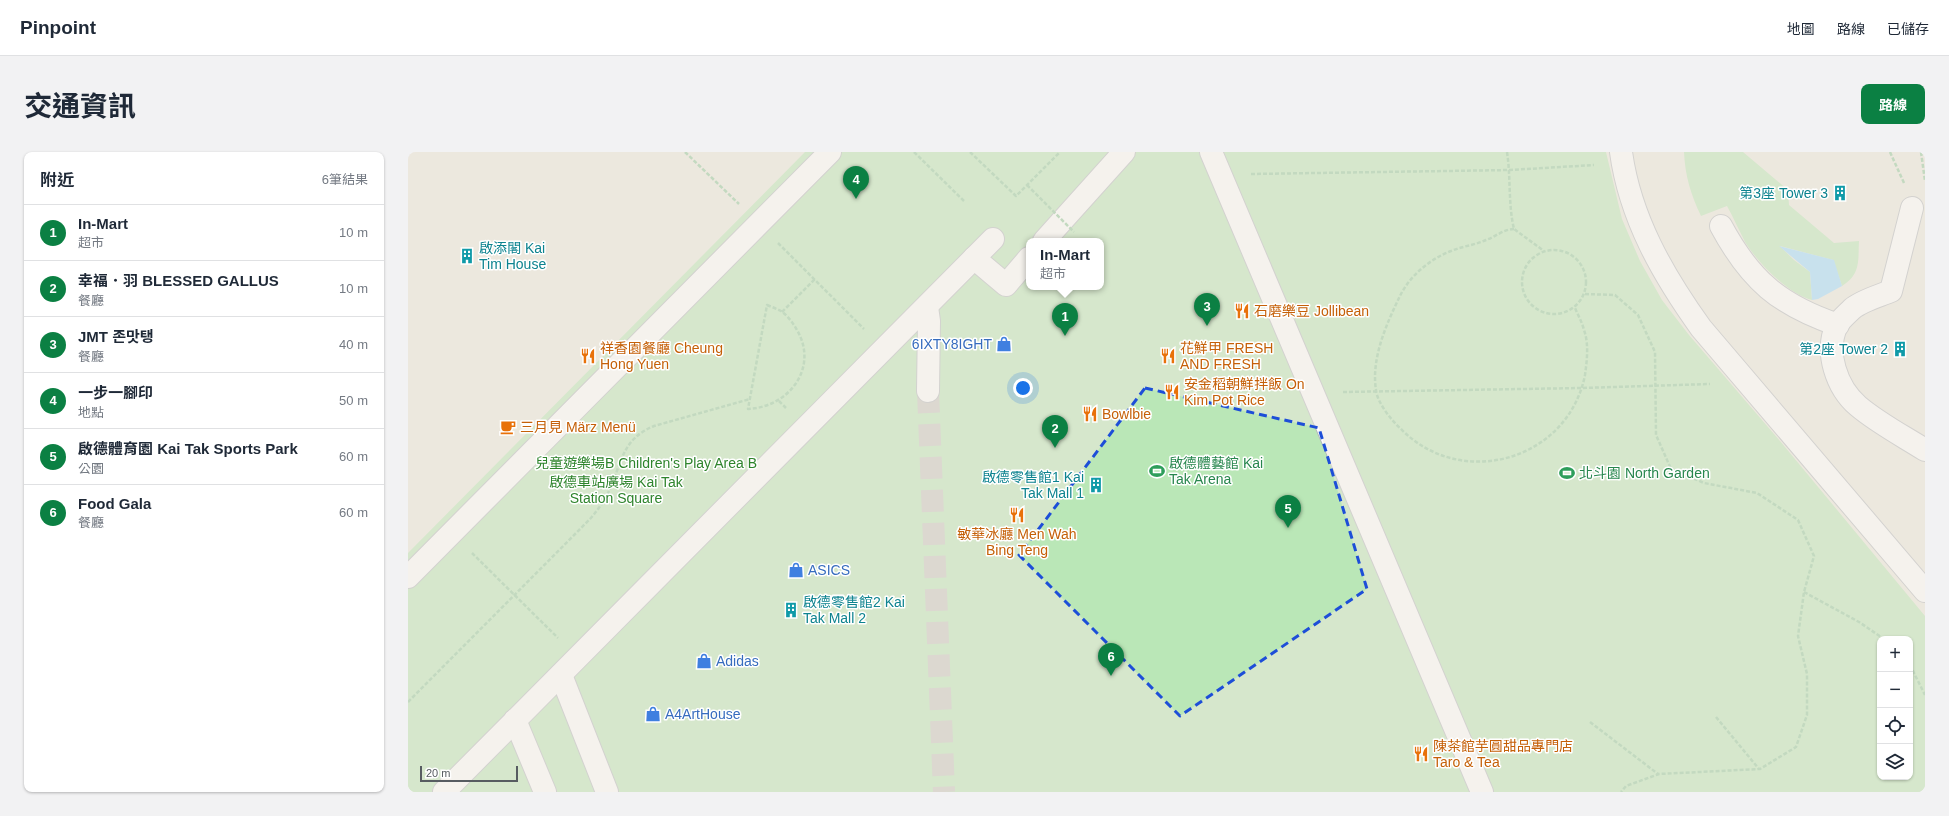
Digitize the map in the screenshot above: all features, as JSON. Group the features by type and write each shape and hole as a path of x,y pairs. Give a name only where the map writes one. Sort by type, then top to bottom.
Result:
{"street":[{"path":"408,577 830,152"},
{"path":"1047,238 1124,152"},
{"path":"1211,152 1482,792"},
{"path":"1622,157 1637,215 1654,255 1688,311 1746,382 1925,591"},
{"path":"1912,208 1891,291 1853,308 1838,325 1833,344 1833,359 1836,373 1849,397 1859,407 1925,450"},
{"path":"1721,226 1733,249 1749,271 1769,290 1790,305 1814,317 1838,325"},
{"path":"444,792 993,239"},
{"path":"974,258 1006,285 1026,262"},
{"path":"927,307 929,321 928,390"},
{"path":"561,675 607,792"},
{"path":"515,720 545,792"}],"path":[{"path":"685,152 815,279 884,350"},
{"path":"914,152 965,202"},
{"path":"970,152 1016,196 1060,152"},
{"path":"1507,152 1510,170 1510,214 1514,229"},
{"path":"1890,152 1904,184 1911,185"},
{"path":"1921,152 1925,181"},
{"path":"1221,174 1510,170 1622,157"},
{"path":"1027,185 1074,232"},
{"path":"1545,251 1514,229 1508,229 1486,241 1451,251 1423,267 1402,290 1390,316 1379,350 1376,365 1376,392 1390,418 1411,440 1437,454 1465,462 1488,462 1524,453 1549,437 1569,415 1582,388 1588,359 1585,330 1574,308"},
{"path":"1556,250 1567,252 1583,267 1587,278 1585,294 1574,308 1564,313 1554,315 1543,313 1534,308 1527,300 1522,290 1524,270 1529,262 1545,251 1556,250"},
{"path":"782,312 815,279"},
{"path":"1585,294 1615,295 1638,315 1656,352 1656,435 1671,469 1704,484 1757,493 1798,520 1814,556 1804,592 1798,636 1807,674 1807,715 1796,747 1760,769 1658,774 1626,786 1621,792"},
{"path":"767,305 782,312 792,322 800,335 804,350 804,365 799,379 790,392 779,401 769,406 748,409 767,305"},
{"path":"1313,392 1582,388 1746,382"},
{"path":"408,702 590,519 600,507 608,493 622,455 634,437 643,430 654,426 750,399"},
{"path":"451,533 578,658"},
{"path":"1804,592 1859,622 1880,636"},
{"path":"1913,671 1925,695"},
{"path":"1716,717 1760,769"},
{"path":"1590,722 1658,774"}],"highlighted area":[{"path":"1145,388 1319,428 1367,589 1180,716 1019,555"}],"green space":[{"path":"805,152 1606,152 1622,219 1640,261 1662,300 1689,335 1780,441 1925,616 1925,792 408,792 408,553"},
{"path":"1684,152 1743,152 1788,190 1789,205 1834,243 1859,241 1858,261 1853,277 1842,286 1833,260 1780,246 1794,260 1810,272 1812,300 1803,297 1784,285 1774,277 1745,242 1727,206 1701,216 1689,185"}],"water":[{"path":"1779,246 1834,260 1842,286 1818,299 1812,300 1810,272"}],"tunnel":[{"path":"928,391 944,792"}],"place":[{"name":"第3座 Tower 3","path":"1840,193"},
{"name":"一步一腳印","path":"856,199"},
{"name":"啟添閣 Kai Tim House","path":"467,256"},
{"name":"石磨樂豆 Jollibean","path":"1242,311"},
{"name":"JMT 존맛탱","path":"1207,326"},
{"name":"In-Mart","path":"1065,336"},
{"name":"6IXTY8IGHT","path":"1004,344"},
{"name":"第2座 Tower 2","path":"1900,349"},
{"name":"祥香園餐廳 Cheung Hong Yuen","path":"588,356"},
{"name":"花鮮甲 FRESH AND FRESH","path":"1168,356"},
{"name":"安金稻朝鮮拌飯 On Kim Pot Rice","path":"1172,392"},
{"name":"Bowlbie","path":"1090,414"},
{"name":"三月見 März Menü","path":"508,427"},
{"name":"幸福．羽 BLESSED GALLUS","path":"1055,448"},
{"name":"啟德體藝館 Kai Tak Arena","path":"1157,471"},
{"name":"北斗園 North Garden","path":"1567,473"},
{"name":"啟德零售館1 Kai Tak Mall 1","path":"1096,485"},
{"name":"敏華冰廳 Men Wah Bing Teng","path":"1017,515"},
{"name":"啟德體育園 Kai Tak Sports Park","path":"1288,528"},
{"name":"ASICS","path":"796,570"},
{"name":"啟德零售館2 Kai Tak Mall 2","path":"791,610"},
{"name":"Adidas","path":"704,661"},
{"name":"Food Gala","path":"1111,676"},
{"name":"A4ArtHouse","path":"653,714"},
{"name":"陳茶館芋圓甜品專門店 Taro & Tea","path":"1421,754"}],"park label":[{"name":"兒童遊樂場B Children's Play Area B","path":"646,463"},
{"name":"啟德車站廣場 Kai Tak Station Square","path":"616,490"}]}
